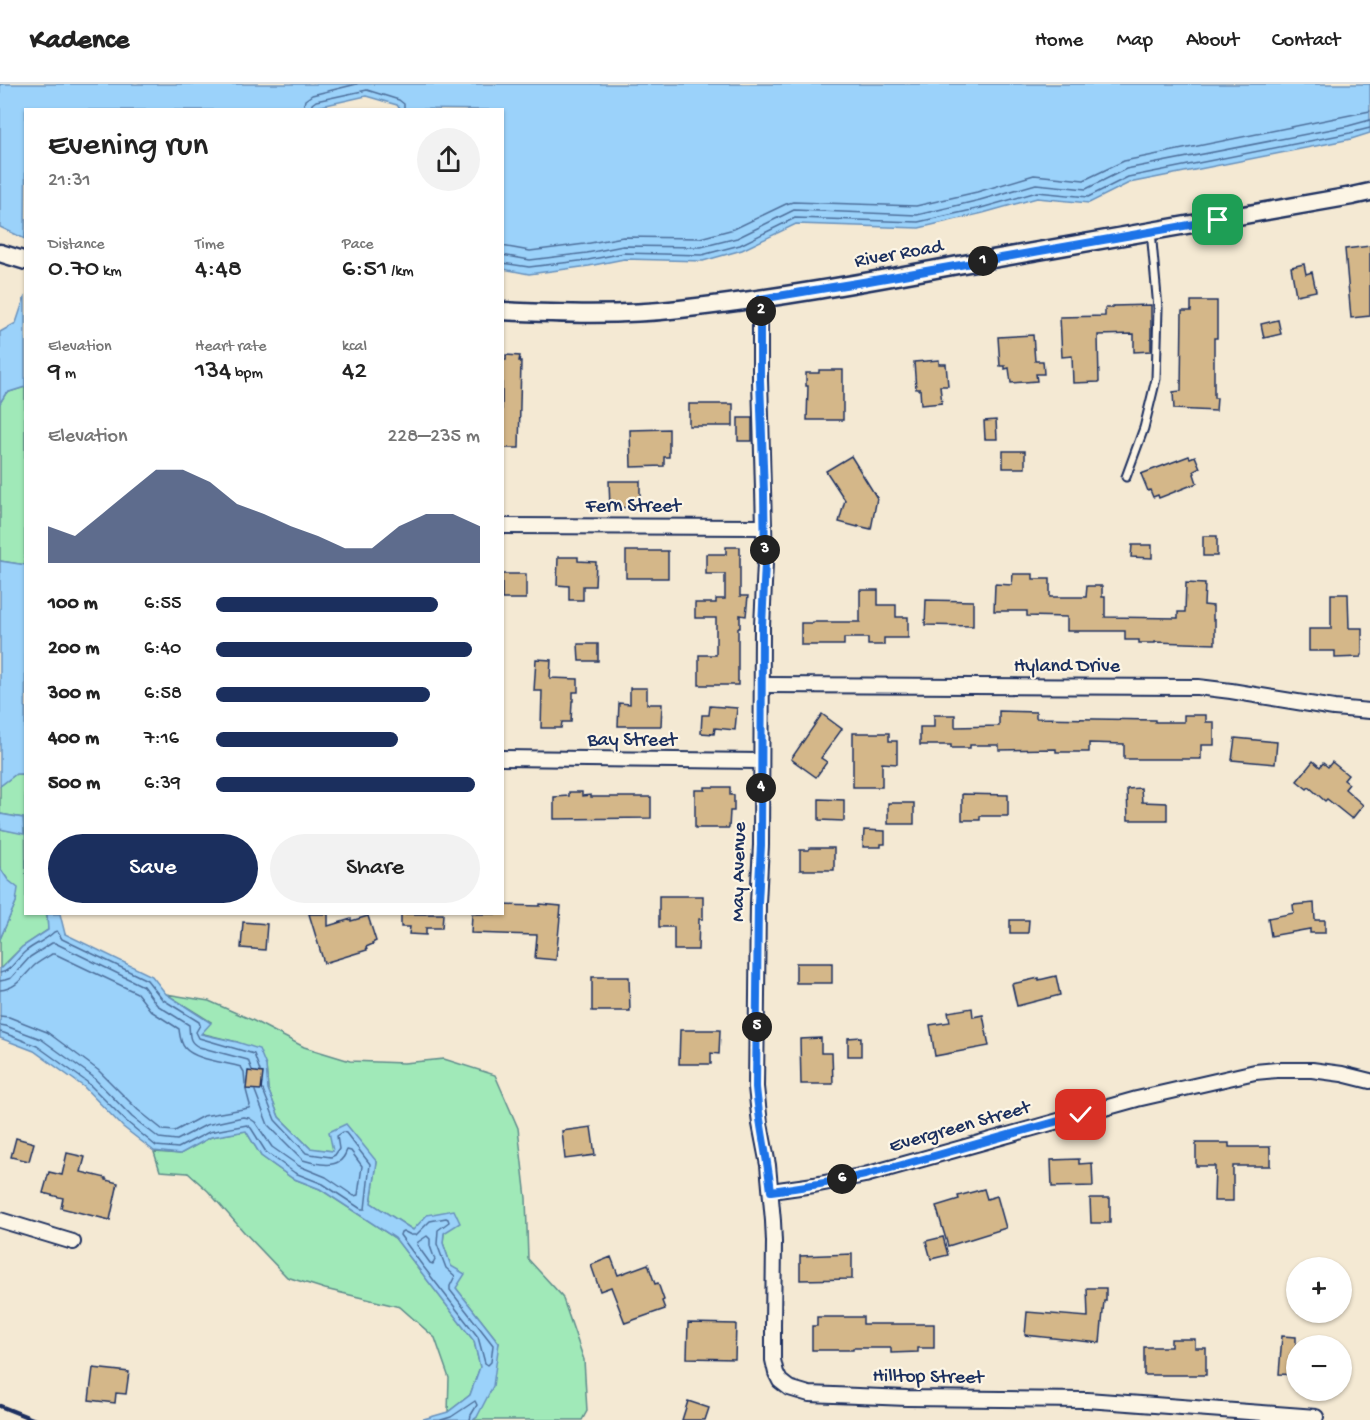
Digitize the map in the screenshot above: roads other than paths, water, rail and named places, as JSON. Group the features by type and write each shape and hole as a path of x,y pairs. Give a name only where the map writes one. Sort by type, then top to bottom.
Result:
{"street":[{"name":"River Road","path":"504,311 611,313 678,310 760,299 1370,192"},
{"path":"0,253 24,261"},
{"name":"May Avenue","path":"760,299 765,563 762,626 756,1087 771,1191 774,1242 772,1326 773,1360 776,1373"},
{"name":"Fern Street","path":"504,526 764,527"},
{"name":"Hyland Drive","path":"762,685 1198,687 1334,708 1370,711"},
{"name":"Bay Street","path":"504,758 761,762"},
{"name":"Evergreen Street","path":"771,1191 865,1175 1137,1099 1255,1072 1312,1070 1370,1081"},
{"path":"0,1220 73,1242"},
{"name":"Hilltop Street","path":"776,1373 780,1381 789,1388 809,1394 1087,1401 1316,1417"}],"lane":[{"path":"1126,477 1144,428 1156,379 1158,308 1151,231"}],"water":[{"path":"0,84 1370,84 1370,133 1351,139 1129,183 1089,203 1037,198 919,228 796,224 742,250 703,261 624,259 529,274 504,269 504,108 399,108 397,105 366,96 313,108 24,108 24,239 0,227"},
{"path":"24,299 24,387 6,393 0,403 0,332 16,323"},
{"path":"0,561 24,565 24,774 16,774 0,786"},
{"path":"0,814 23,818 24,834 0,829"},
{"path":"0,868 8,880 18,888 16,902 0,939"},
{"path":"47,915 60,915 65,934 152,976 166,994 211,1023 201,1034 259,1049 266,1066 268,1089 279,1117 310,1148 333,1151 329,1132 346,1124 377,1162 371,1203 413,1230 427,1215 454,1210 460,1223 444,1233 443,1243 451,1266 465,1274 456,1288 499,1343 493,1386 477,1417 473,1420 420,1420 448,1412 470,1395 480,1367 474,1341 395,1238 320,1189 292,1178 261,1156 246,1131 211,1137 180,1154 154,1151 123,1127 84,1087 34,1051 0,1038 0,968 22,947 48,930"}],"railway":[{"path":"0,1406 35,1420"}]}
